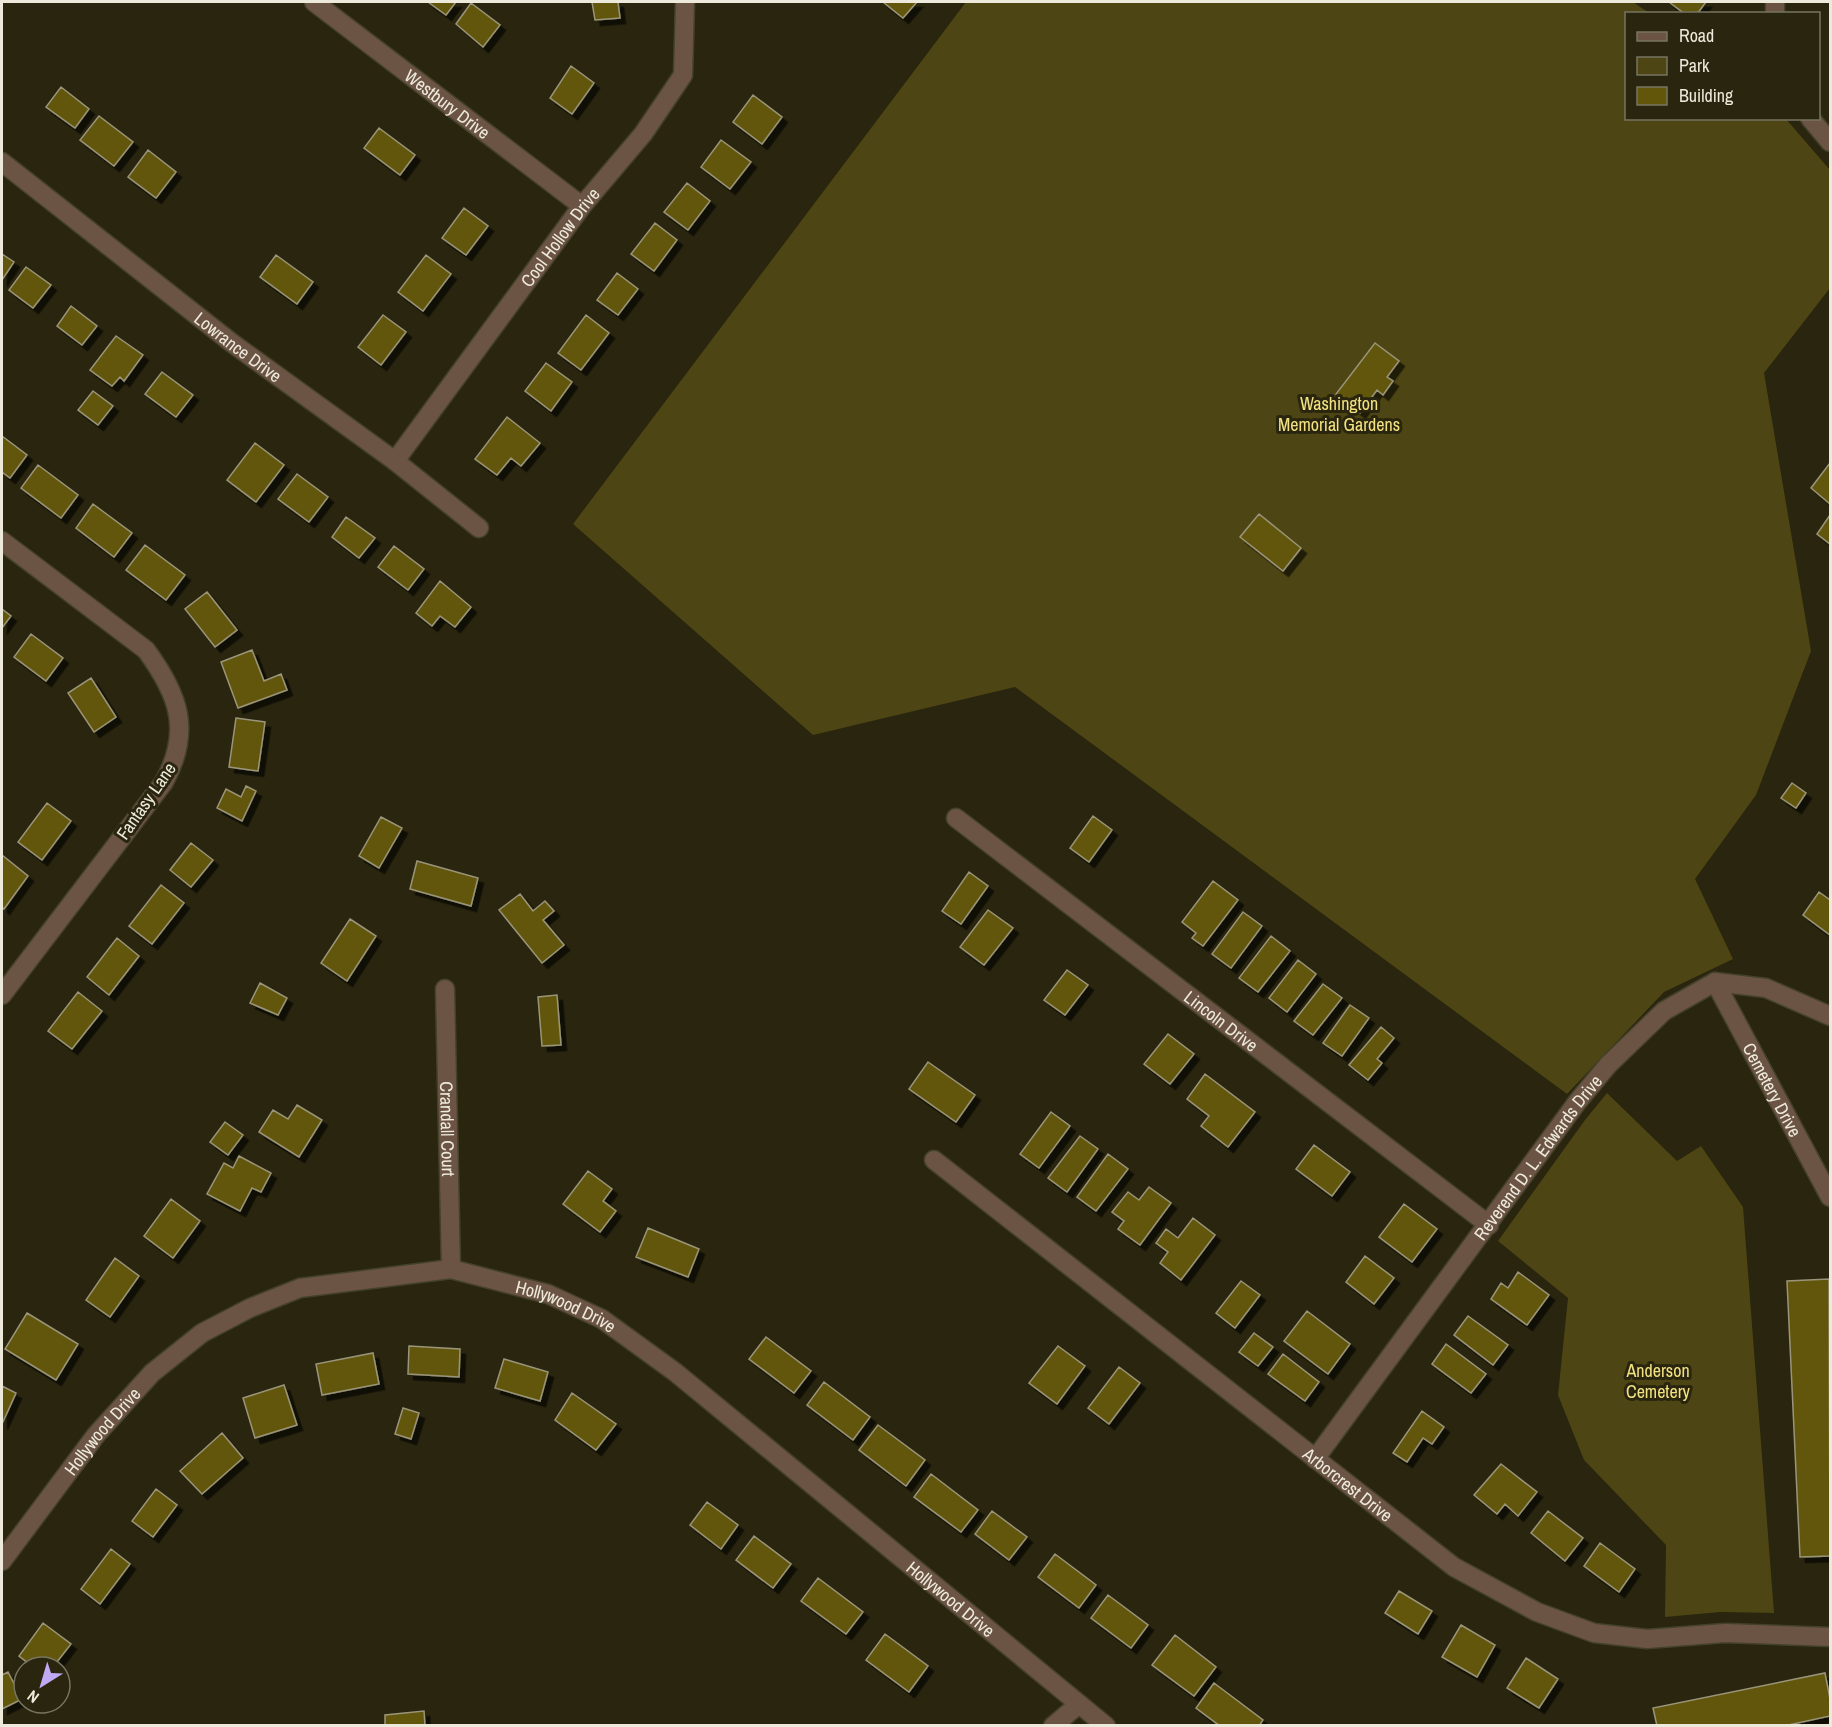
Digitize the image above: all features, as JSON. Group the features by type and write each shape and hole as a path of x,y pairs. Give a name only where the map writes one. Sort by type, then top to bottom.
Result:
{"street":[{"name":"Westbury Drive","path":"314,2 582,206"},
{"name":"Cool Hollow Drive","path":"395,461 582,206 642,134 683,75 685,2"},
{"path":"1812,120 1830,141"},
{"name":"Lowrance Drive","path":"2,162 232,343 395,461 479,528"},
{"name":"Fantasy Lane","path":"2,541 146,650 163,674 175,700 181,732 177,759 164,782 4,986"},
{"name":"Lincoln Drive","path":"956,818 1489,1225"},
{"path":"1715,982 1766,988 1830,1016"},
{"name":"Reverend D. L. Edwards Drive","path":"1315,1459 1578,1101 1608,1065 1664,1011 1715,982"},
{"name":"Cemetery Drive","path":"1715,982 1830,1197"},
{"name":"Crandall Court","path":"445,989 452,1269"},
{"name":"Arborcrest Drive","path":"934,1160 1454,1567 1537,1612 1594,1633 1647,1639 1725,1633 1830,1637"},
{"name":"Hollywood Drive","path":"2,1561 96,1435 152,1373 202,1334 250,1308 300,1288 452,1269 548,1294 602,1319 684,1379 1106,1725"},
{"path":"1053,1725 1079,1704"}],"green space":[{"name":"Washington Memorial Gardens","path":"966,2 1633,2 1648,12 1625,12 1625,120 1787,120 1830,170 1830,288 1764,373 1811,651 1756,795 1695,879 1733,959 1664,992 1567,1094 1015,687 813,735 573,524"},
{"name":"Anderson Cemetery","path":"1607,1093 1677,1161 1701,1146 1743,1207 1774,1613 1720,1612 1665,1617 1666,1545 1584,1460 1558,1395 1568,1298 1498,1241"}],"building":[{"path":"428,2 456,2 446,15"},
{"path":"592,2 618,2 620,18 595,20"},
{"path":"883,2 917,2 903,18"},
{"path":"1669,2 1706,2 1698,12 1682,12"},
{"path":"471,3 500,25 483,47 456,24"},
{"path":"571,66 594,83 572,114 550,98"},
{"path":"61,87 89,109 75,128 46,107"},
{"path":"753,95 782,117 762,144 733,122"},
{"path":"99,116 133,142 114,166 80,140"},
{"path":"379,128 415,155 400,175 364,148"},
{"path":"721,140 751,162 730,189 701,167"},
{"path":"148,150 176,172 156,198 128,177"},
{"path":"687,183 710,201 688,230 664,212"},
{"path":"464,208 488,226 466,255 442,238"},
{"path":"655,223 677,240 654,271 631,254"},
{"path":"2,254 14,262 2,280"},
{"path":"276,255 313,282 297,304 260,277"},
{"path":"426,255 451,274 423,311 398,292"},
{"path":"26,267 51,285 33,308 9,290"},
{"path":"617,273 638,289 618,315 597,300"},
{"path":"71,306 97,326 82,345 57,326"},
{"path":"383,315 406,332 381,365 358,347"},
{"path":"586,315 609,333 581,370 558,353"},
{"path":"116,336 143,355 124,381 120,377 112,386 90,370"},
{"path":"1375,343 1399,361 1387,377 1393,381 1383,395 1377,390 1360,413 1336,394"},
{"path":"546,363 572,382 551,411 525,391"},
{"path":"162,372 193,395 176,417 145,394"},
{"path":"93,391 113,406 98,425 78,410"},
{"path":"507,417 540,443 521,466 511,458 497,475 475,459"},
{"path":"2,436 27,455 10,478 2,472"},
{"path":"255,443 284,465 256,502 227,480"},
{"path":"1830,463 1830,504 1811,488"},
{"path":"38,465 78,495 61,518 21,488"},
{"path":"297,474 328,497 309,522 278,499"},
{"path":"93,504 132,533 114,557 76,528"},
{"path":"1259,514 1301,548 1283,571 1240,537"},
{"path":"1830,515 1830,544 1817,534"},
{"path":"346,517 375,538 359,558 332,537"},
{"path":"145,545 185,575 166,600 126,570"},
{"path":"394,546 424,569 408,590 378,567"},
{"path":"440,581 471,607 455,627 440,616 432,626 416,613"},
{"path":"207,592 237,630 215,647 185,609"},
{"path":"2,609 11,616 2,628"},
{"path":"31,634 63,658 46,681 14,657"},
{"path":"252,650 264,681 281,674 287,690 238,708 221,662"},
{"path":"91,678 116,717 94,732 68,693"},
{"path":"236,718 265,722 258,771 229,767"},
{"path":"1792,783 1806,793 1796,808 1781,798"},
{"path":"246,786 256,791 242,821 217,808 226,789 241,797"},
{"path":"47,803 71,821 42,860 18,842"},
{"path":"1093,816 1112,830 1089,862 1070,848"},
{"path":"381,817 402,828 379,868 359,856"},
{"path":"191,843 213,860 191,887 170,870"},
{"path":"2,855 28,876 4,909 2,907"},
{"path":"417,861 478,878 471,906 410,889"},
{"path":"969,872 988,886 961,924 942,911"},
{"path":"1213,881 1238,900 1203,946 1192,938 1196,933 1182,922"},
{"path":"161,885 184,903 152,944 129,926"},
{"path":"1819,892 1830,900 1830,935 1803,915"},
{"path":"520,894 533,911 545,901 554,911 543,920 564,945 542,963 499,910"},
{"path":"988,910 1013,928 984,965 960,947"},
{"path":"1243,912 1262,926 1231,968 1212,954"},
{"path":"350,919 376,936 347,981 321,963"},
{"path":"1271,936 1290,951 1258,992 1239,978"},
{"path":"117,938 139,956 109,995 87,977"},
{"path":"1298,960 1316,974 1287,1012 1269,998"},
{"path":"1067,970 1088,985 1065,1015 1044,1000"},
{"path":"260,983 287,998 278,1015 250,1003"},
{"path":"1323,984 1342,998 1313,1035 1294,1021"},
{"path":"78,992 102,1011 72,1049 48,1031"},
{"path":"557,995 561,1045 542,1046 538,997"},
{"path":"1350,1005 1369,1018 1342,1056 1323,1043"},
{"path":"1381,1027 1394,1038 1377,1059 1382,1063 1368,1080 1349,1065"},
{"path":"1168,1034 1194,1054 1170,1084 1144,1064"},
{"path":"928,1062 975,1095 956,1122 909,1089"},
{"path":"1205,1074 1255,1112 1228,1147 1201,1126 1209,1116 1187,1099"},
{"path":"297,1105 322,1120 299,1157 259,1132 273,1110 288,1119"},
{"path":"1051,1112 1070,1126 1039,1168 1020,1154"},
{"path":"225,1122 243,1135 228,1155 210,1142"},
{"path":"1080,1136 1098,1149 1067,1192 1048,1178"},
{"path":"1314,1145 1350,1172 1332,1196 1296,1169"},
{"path":"1108,1154 1128,1169 1096,1211 1077,1197"},
{"path":"239,1156 271,1173 261,1192 252,1188 240,1211 207,1194 224,1163 233,1168"},
{"path":"588,1171 612,1189 603,1201 616,1211 600,1232 563,1204"},
{"path":"1149,1187 1171,1203 1140,1245 1118,1229 1124,1221 1112,1212 1128,1192 1139,1200"},
{"path":"171,1199 200,1221 173,1258 144,1236"},
{"path":"1404,1204 1437,1229 1412,1262 1379,1237"},
{"path":"1193,1218 1215,1235 1181,1280 1160,1263 1168,1252 1156,1243 1166,1229 1178,1238"},
{"path":"648,1228 699,1249 688,1277 636,1257"},
{"path":"1365,1256 1394,1278 1374,1304 1346,1282"},
{"path":"115,1258 139,1276 110,1317 86,1300"},
{"path":"1518,1272 1549,1295 1527,1325 1491,1299 1501,1283 1508,1288"},
{"path":"1829,1279 1830,1556 1800,1557 1787,1281"},
{"path":"1241,1281 1260,1295 1235,1328 1216,1313"},
{"path":"1307,1311 1350,1344 1328,1374 1284,1341"},
{"path":"27,1313 78,1344 56,1380 5,1349"},
{"path":"1468,1316 1508,1345 1493,1365 1454,1335"},
{"path":"1254,1333 1273,1347 1258,1366 1239,1352"},
{"path":"766,1337 811,1371 794,1393 749,1359"},
{"path":"1446,1344 1486,1374 1471,1393 1432,1364"},
{"path":"409,1346 460,1349 459,1377 408,1374"},
{"path":"1058,1346 1085,1366 1057,1404 1029,1383"},
{"path":"373,1353 379,1384 322,1395 316,1364"},
{"path":"1283,1354 1319,1382 1305,1401 1268,1374"},
{"path":"504,1359 548,1372 540,1401 495,1388"},
{"path":"1119,1367 1140,1383 1109,1424 1088,1408"},
{"path":"824,1382 870,1417 853,1440 807,1405"},
{"path":"284,1385 297,1425 255,1438 243,1398"},
{"path":"2,1386 16,1393 2,1424"},
{"path":"572,1393 616,1424 596,1450 555,1420"},
{"path":"403,1408 419,1413 411,1439 395,1434"},
{"path":"1422,1411 1444,1427 1432,1444 1423,1438 1407,1462 1393,1453"},
{"path":"878,1425 925,1460 906,1486 859,1450"},
{"path":"222,1433 243,1458 202,1494 180,1471"},
{"path":"1501,1464 1537,1492 1518,1516 1505,1504 1497,1514 1474,1495"},
{"path":"931,1474 978,1510 961,1532 914,1497"},
{"path":"156,1489 177,1505 153,1537 132,1521"},
{"path":"707,1502 738,1525 721,1549 690,1525"},
{"path":"992,1511 1027,1537 1009,1560 975,1534"},
{"path":"1548,1511 1583,1538 1565,1561 1531,1533"},
{"path":"754,1536 791,1564 773,1588 736,1560"},
{"path":"1600,1543 1635,1569 1619,1592 1584,1566"},
{"path":"111,1549 130,1564 100,1604 81,1589"},
{"path":"1055,1554 1096,1585 1079,1608 1038,1577"},
{"path":"818,1578 863,1612 846,1634 801,1601"},
{"path":"1399,1591 1432,1611 1418,1634 1385,1613"},
{"path":"1108,1595 1148,1625 1131,1648 1091,1618"},
{"path":"43,1623 71,1644 62,1655 20,1655"},
{"path":"1461,1625 1495,1645 1477,1677 1442,1657"},
{"path":"885,1634 928,1666 909,1692 866,1660"},
{"path":"1175,1635 1216,1667 1194,1696 1152,1665"},
{"path":"1526,1658 1558,1679 1539,1708 1507,1688"},
{"path":"8,1672 12,1680 12,1704 2,1709 2,1675"},
{"path":"1825,1673 1830,1699 1830,1716 1784,1726 1657,1726 1653,1708"},
{"path":"1214,1683 1263,1720 1259,1726 1220,1726 1196,1708"},
{"path":"424,1711 425,1726 385,1726 385,1715"}]}
